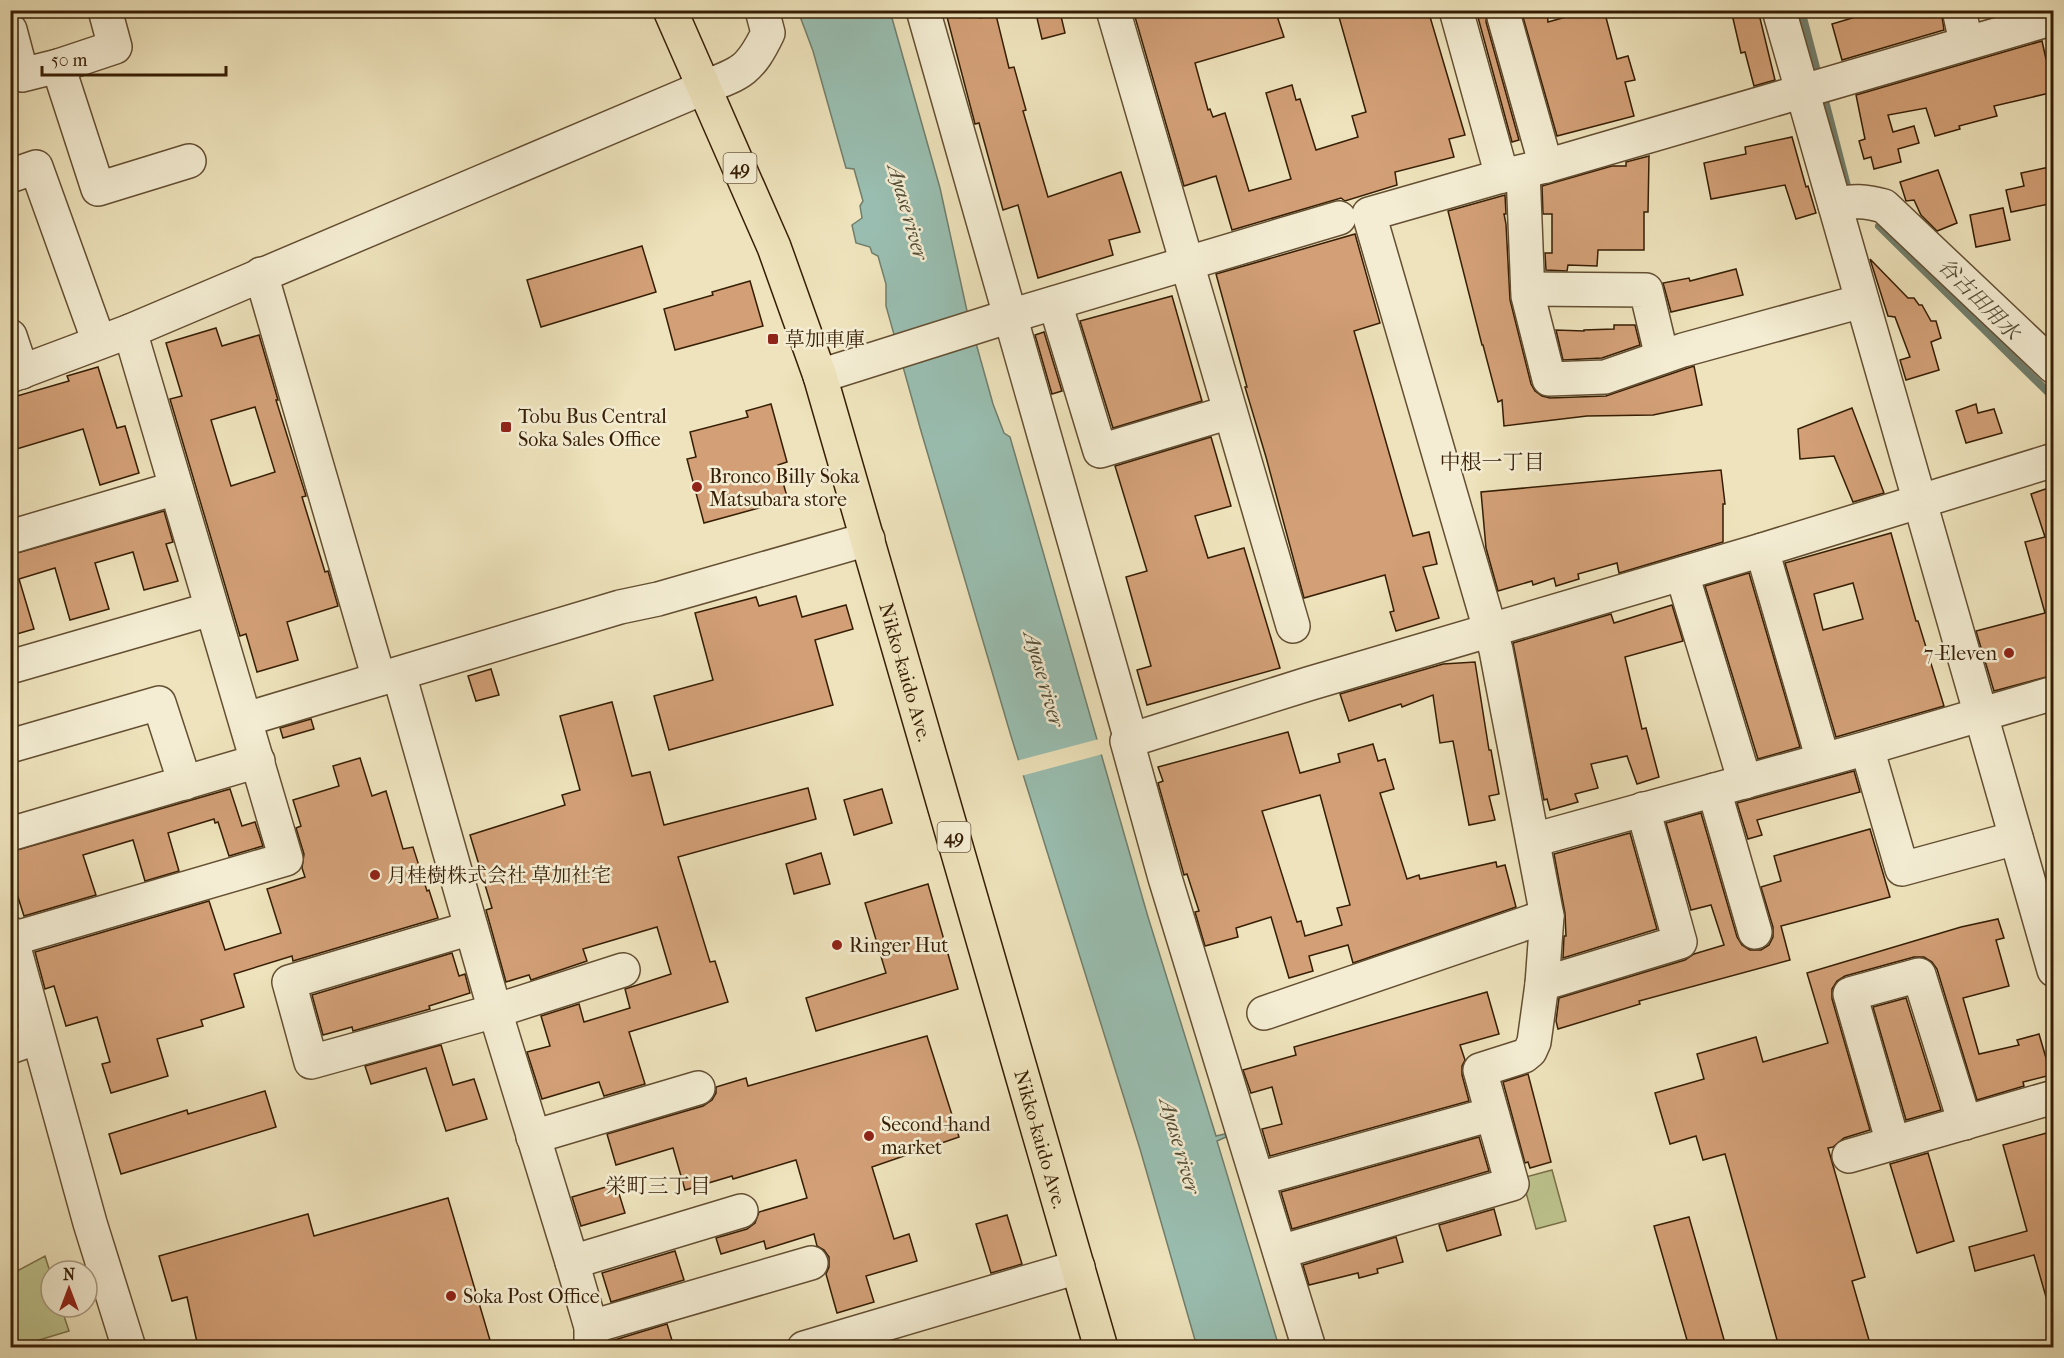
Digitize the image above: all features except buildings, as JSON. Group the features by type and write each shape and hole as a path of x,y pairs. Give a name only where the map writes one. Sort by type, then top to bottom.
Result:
{"main road":[{"name":"Nikko-kaido Ave.","path":"670,10 774,246 820,376 1101,1347"}],"street":[{"path":"10,30 22,75 58,66 115,46 105,10"},
{"path":"10,336 16,374 130,331 705,87 736,76 757,56 768,33 762,10"},
{"path":"923,10 1131,740"},
{"path":"1113,10 1293,626"},
{"path":"1456,10 1524,171"},
{"path":"1779,10 2054,970"},
{"path":"1959,10 1966,42"},
{"path":"1504,17 1524,171 1528,290 1550,379 1605,376 1662,357 1862,301"},
{"path":"1280,1252 1512,1184 1480,1070 1524,1056 1530,1051 1534,1042 1542,984 1547,916 1491,631 1369,214 2054,18"},
{"path":"58,66 98,189 189,161"},
{"path":"10,176 36,167 99,342"},
{"path":"1834,205 1847,201 1867,201 1884,206 2054,367"},
{"path":"820,376 1010,316 1339,218"},
{"path":"261,274 471,928 572,1262 592,1337 811,1263"},
{"path":"1528,290 1646,290 1662,357"},
{"path":"1055,303 1100,451 1230,412"},
{"path":"129,1347 90,1223 24,1042 11,936 286,859 130,331"},
{"path":"1309,1347 1165,878 1127,741 1308,684 1762,550 2054,460"},
{"path":"10,537 176,488"},
{"path":"246,719 620,607 658,599 868,539"},
{"path":"1762,550 1822,760"},
{"path":"1682,574 1745,782"},
{"path":"10,667 211,609"},
{"path":"1533,840 1868,748 2054,693"},
{"path":"10,746 159,703 184,783"},
{"path":"1868,748 1902,869 2016,838"},
{"path":"10,834 258,761"},
{"path":"1714,790 1755,932"},
{"path":"1542,984 1680,942 1643,809"},
{"path":"1264,1013 1547,916"},
{"path":"471,928 289,982 311,1062 495,1011 623,970"},
{"path":"1893,1143 1850,994 1896,981 1919,975 1965,1123"},
{"path":"533,1137 698,1088"},
{"path":"1850,1156 2054,1097"},
{"path":"1258,1179 1491,1114"},
{"path":"572,1262 741,1211"},
{"path":"804,1347 1078,1267"}],"green space":[{"path":"1552,1170 1566,1221 1536,1229 1522,1178"},
{"path":"39,1259 39,1319 65,1319 69,1331 11,1347 11,1280 17,1271"}],"water":[{"name":"Ayase river","path":"798,11 890,11 940,188 967,311 993,404 1004,433 1010,437 1148,917 1216,1136 1225,1134 1226,1137 1217,1141 1279,1347 1197,1347 1140,1149 1011,736 921,431 886,306 886,284 878,256 872,253 870,247 856,243 852,225 862,218 860,206 863,201 854,169 846,168 813,51"}],"pier":[{"path":"1099,739 1103,754 1021,776 1016,761"}],"waterway":[{"name":"谷古田用水","path":"1801,10 1819,79"},
{"name":"谷古田用水","path":"1823,93 1847,186"},
{"name":"谷古田用水","path":"1879,226 2054,398"}],"place":[{"name":"草加車庫","path":"773,339"},
{"name":"Tobu Bus Central Soka Sales Office","path":"506,427"},
{"name":"Bronco Billy Soka Matsubara store","path":"697,487"},
{"name":"7-Eleven","path":"2009,653"},
{"name":"月桂樹株式会社 草加社宅","path":"375,875"},
{"name":"Ringer Hut","path":"837,945"},
{"name":"Second-hand market","path":"869,1136"},
{"name":"Soka Post Office","path":"451,1296"}],"district":[{"name":"中根一丁目","path":"1492,462"},
{"name":"栄町三丁目","path":"658,1186"}]}
